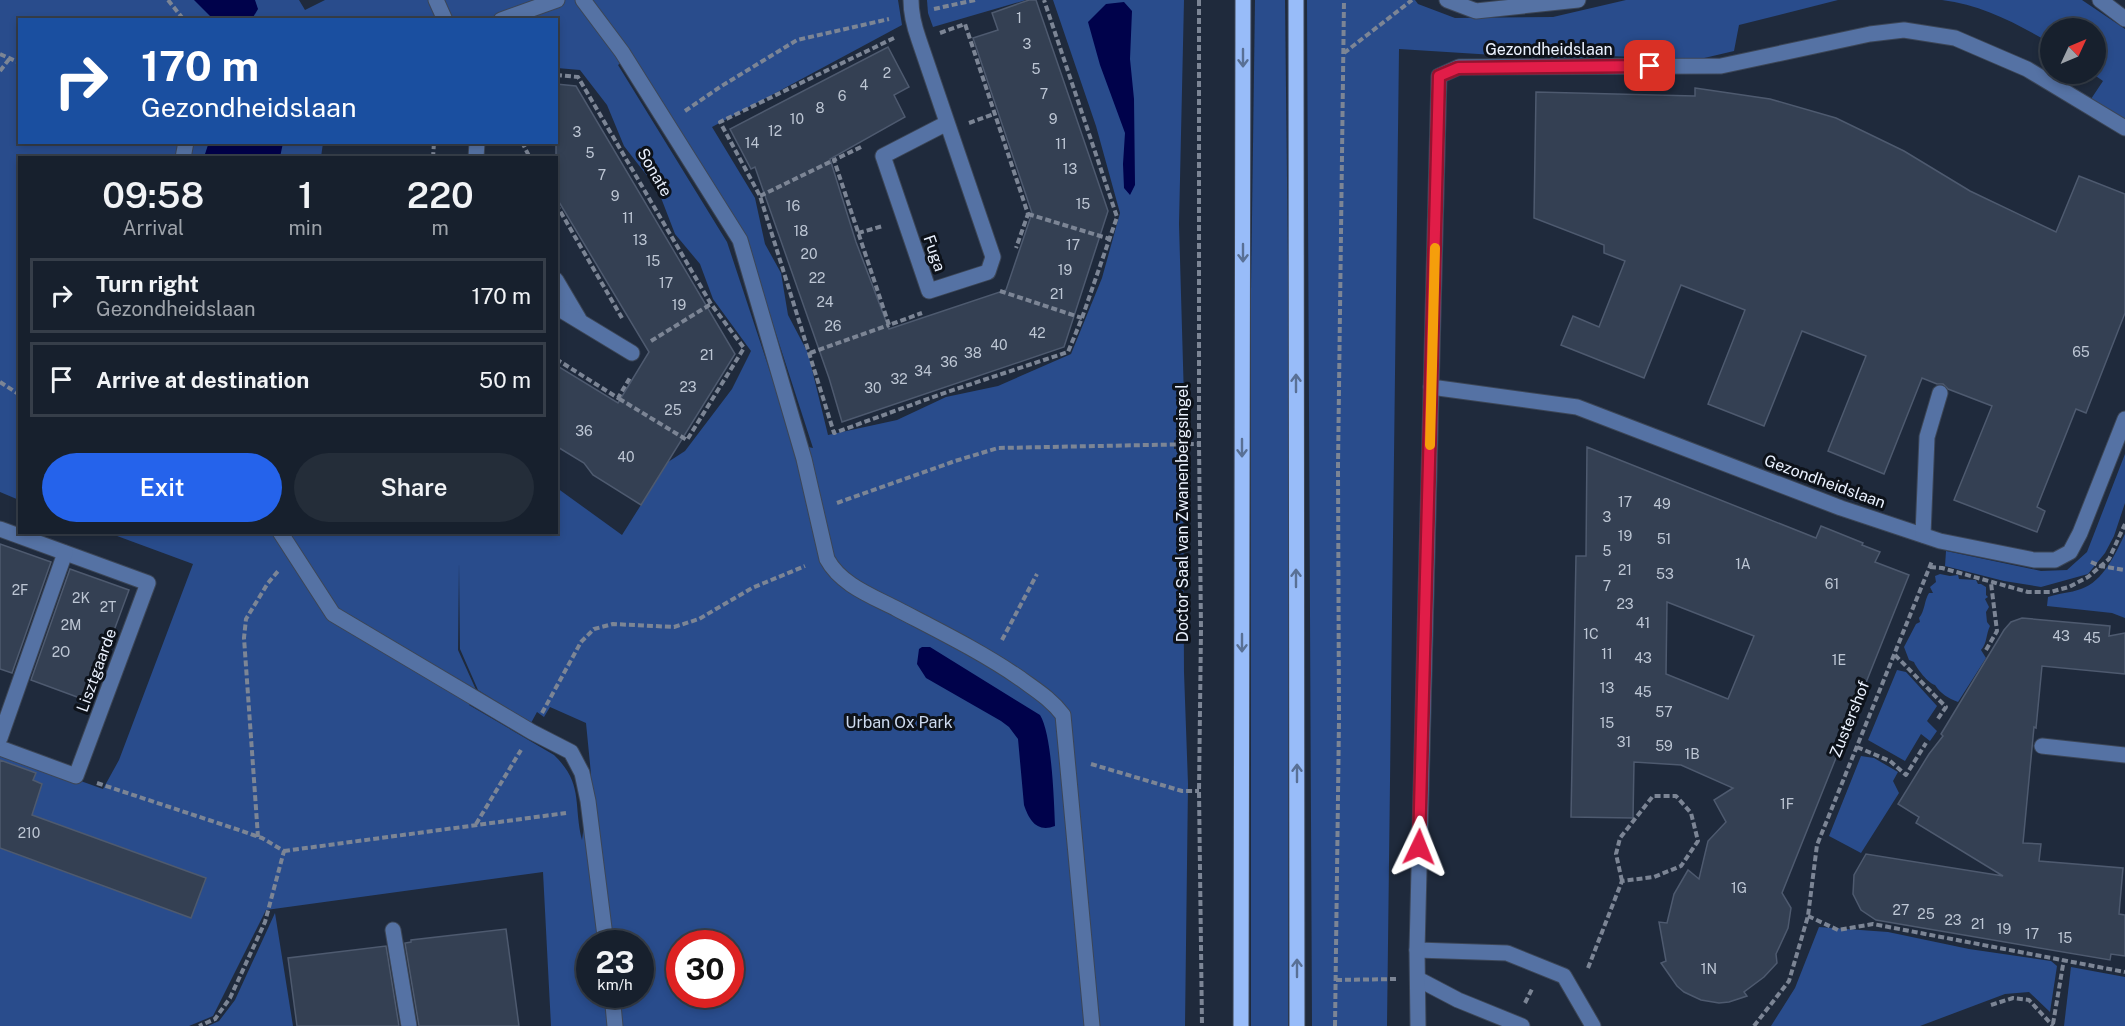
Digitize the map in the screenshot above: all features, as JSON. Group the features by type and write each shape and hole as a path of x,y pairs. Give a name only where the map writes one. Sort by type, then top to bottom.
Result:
{"main road":[{"path":"1240,1026 1243,0"},
{"path":"1296,0 1297,1026"}],"street":[{"path":"436,0 444,18"},
{"path":"506,18 556,0"},
{"path":"583,0 622,52 740,240 804,459 827,559 843,578 858,588 992,660 1053,702 1063,715 1092,1026"},
{"path":"1447,0 1476,11 1578,0"},
{"path":"2100,0 2125,19"},
{"name":"Fuga","path":"911,7 919,40 948,123 993,256 988,272 928,291 883,156 948,123"},
{"name":"Gezondheidslaan","path":"1418,1026 1416,950 1439,76 1458,68 1721,66 1870,34 1904,30 1955,38 2027,69 2125,128"},
{"path":"558,283 581,322"},
{"path":"558,308 632,353"},
{"name":"Gezondheidslaan","path":"1431,387 1577,406 1841,508 1940,541 2034,560 2055,560 2070,552"},
{"path":"1923,535 1927,437 1940,393"},
{"path":"2070,552 2080,533 2125,419"},
{"name":"Lisztgaarde","path":"0,529 148,583 76,776"},
{"path":"281,534 333,614 532,732 571,752 582,773 590,814 604,930"},
{"path":"0,738 65,553"},
{"path":"2042,746 2125,755"},
{"path":"0,748 76,776"},
{"path":"393,930 409,1026"},
{"path":"1416,950 1507,953 1564,976 1593,1026"},
{"path":"1418,979 1458,1000 1519,1024"},
{"path":"613,1008 615,1026"}],"path":[{"path":"168,0 182,18"},
{"path":"667,124 720,87 797,40 911,7 975,0"},
{"name":"Doctor Saal van Zwanenbergsingel","path":"1199,0 1201,628 1199,791 1202,1026"},
{"path":"1335,1026 1338,466 1344,0"},
{"path":"1344,54 1412,0"},
{"path":"919,40 965,24 1028,214 1013,254"},
{"path":"0,54 18,62"},
{"path":"0,71 10,58"},
{"name":"Sonate","path":"558,75 578,77 711,304 744,348 687,440 618,398"},
{"path":"760,196 864,146"},
{"path":"834,160 889,325"},
{"path":"1028,214 1110,240"},
{"path":"1002,284 992,288 1082,318"},
{"path":"648,343 711,304"},
{"path":"810,353 930,310"},
{"path":"0,382 18,394"},
{"path":"816,511 998,448 1199,444"},
{"name":"Zustershof","path":"1754,1026 1789,981 1808,916 1817,845 1940,541"},
{"path":"258,837 244,638 246,619 268,583 284,563 290,548"},
{"path":"2070,552 2100,566 2125,570"},
{"path":"476,824 532,732 581,642 594,629 613,624 674,627 699,619 752,588 788,572 827,559"},
{"path":"992,660 1037,574"},
{"path":"1986,650 1997,631 1991,582"},
{"path":"1894,655 1946,707 1937,720"},
{"path":"1857,747 1890,761 1906,775 1926,743"},
{"path":"1067,756 1182,791 1199,791"},
{"path":"76,776 258,837 284,851 476,824 580,812 590,814"},
{"path":"1564,976 1588,969 1622,880 1616,854 1620,838 1653,796 1676,796 1691,813 1698,841 1681,866 1654,877 1622,880"},
{"path":"199,1026 215,1019 230,998 265,922 284,851"},
{"path":"1808,916 1838,930 1873,924 2125,972"},
{"path":"2053,1025 2064,959"},
{"path":"1519,1024 1542,967"},
{"path":"1336,980 1418,979"},
{"path":"1991,1005 2013,998 2029,1000 2053,1025"}],"green space":[{"name":"Urban Ox Park","path":"0,0 299,0 305,10 325,0 898,0 902,25 712,127 755,198 765,244 781,273 788,315 808,353 828,435 897,420 946,397 998,386 1071,354 1102,278 1120,213 1096,126 1053,0 1184,0 1179,224 1185,434 1181,439 1174,440 1174,449 1180,449 1183,452 1184,672 1188,784 1185,1026 551,1026 543,872 266,910 213,1016 189,1026 0,1026 0,752 103,789 119,760 193,564 112,534 558,534 558,489 622,535 668,462 685,451 732,389 751,351 713,299 700,264 675,234 658,190 624,146 607,105 580,70 558,68 558,18 18,18 18,144 323,144 321,156 18,156 18,500 0,492","holes":["631,55 746,241 813,448 794,444 727,242 618,65","459,563 460,649 478,690 531,723 537,712 544,717 550,707 586,723 591,774 582,840 574,785 570,775 554,755 469,705 477,692 458,650"]},
{"path":"927,0 1026,0 933,27 928,13"},
{"path":"1255,0 1285,0 1288,268 1288,1026 1251,1026 1251,290"},
{"path":"1307,0 1415,0 1418,4 1455,18 1553,17 1626,0 1838,0 1739,25 1734,51 1700,59 1608,56 1605,62 1399,49 1387,1026 1312,1026"},
{"path":"1942,0 2082,0 2125,29 2125,121 2091,99 2101,84 2106,84 2106,18 2040,18 2040,38 1998,16 1957,2"},
{"path":"2125,454 2125,503 2114,536 2105,553 2088,574 2041,587 2004,581 1945,566 1946,551 2041,571 2067,570 2087,552"},
{"path":"2125,534 2125,618 2112,613 2047,606 2048,597 2081,589 2096,580 2108,566"},
{"path":"1958,575 1959,579 1976,580 1978,584 1986,587 1988,597 1985,599 1989,607 1986,612 1990,626 1981,650 1986,658 1958,702 1945,695 1926,679 1914,662 1909,660 1904,647 1916,624 1920,622 1919,618 1929,593 1933,593 1930,587 1936,582 1935,576"},
{"path":"1897,670 1906,672 1937,706 1927,721 1937,731 1930,741 1921,734 1905,761 1868,740"},
{"path":"1861,756 1874,758 1898,772 1893,781 1899,793 1861,853 1829,836"},
{"path":"275,913 293,1026 208,1026 219,1021 235,1000"},
{"path":"1819,927 1888,932 1969,949 2051,961 2057,966 2050,1012 2029,992 2005,994 1920,1026 1771,1026 1795,988"},
{"path":"2071,967 2125,977 2125,1026 2064,1026"}],"shaded area":[{"path":"194,0 255,0 258,9 253,18 212,18"},
{"path":"1124,2 1132,11 1130,59 1134,99 1135,185 1130,195 1124,188 1125,133 1100,65 1088,22 1106,4"},
{"path":"208,144 283,144 280,156 204,156"},
{"path":"930,647 1040,715 1050,752 1055,826 1043,828 1035,824 1026,810 1018,739 1001,721 926,678 917,664 919,649"}],"building":[{"path":"1029,0 1036,0 1108,211 1064,347 842,422 829,378 755,167 751,169 730,129 888,47 909,87 894,95 905,117 830,159 856,242 889,329 1006,290 1032,213 973,38 998,30 992,13"},
{"path":"558,84 576,86 735,354 641,505 593,475 584,463 558,447 558,366 618,403 649,352 558,200 558,156 556,156"},
{"path":"1695,88 1770,99 1836,118 1904,151 1970,191 2056,232 2079,176 2125,194 2125,313 2086,413 2076,409 2037,507 2045,511 2037,532 1954,500 1992,406 1948,389 1943,384 1922,378 1884,474 1828,451 1866,356 1802,331 1764,426 1708,404 1745,310 1681,285 1644,378 1561,345 1573,316 1599,327 1625,261 1604,253 1604,245 1534,218 1536,92 1695,96"},
{"path":"1587,447 1816,538 1821,526 1880,552 1875,562 1909,575 1782,893 1791,908 1788,928 1776,954 1777,963 1764,977 1744,992 1747,996 1719,1003 1701,1000 1677,986 1661,963 1666,961 1659,922 1667,923 1674,894 1688,870 1699,879 1708,841 1726,822 1714,800 1733,788 1681,765 1634,762 1633,818 1571,817 1576,556 1586,556","holes":["1667,602 1754,636 1728,699 1666,674"]},
{"path":"0,544 51,562 12,673 0,669"},
{"path":"70,569 129,590 88,701 31,680"},
{"path":"2022,618 2110,626 2109,636 2125,633 2125,674 2042,666 2023,843 2041,844 2039,861 2123,868 2119,914 2125,915 2125,956 2111,954 2110,960 1876,920 1861,910 1853,894 1854,875 1866,854 2003,876 1916,823 1919,817 1898,804 1943,736 1941,734 2004,630 2011,622"},
{"path":"0,760 36,773 33,780 42,784 32,815 206,878 191,918 0,848"},
{"path":"506,929 519,1026 419,1026 405,943 411,940"},
{"path":"386,946 399,1026 297,1026 288,958"}],"slow traffic":[{"path":"1430,445 1435,248"}],"route":[{"path":"1419,847 1439,76 1458,68 1650,66"}]}
